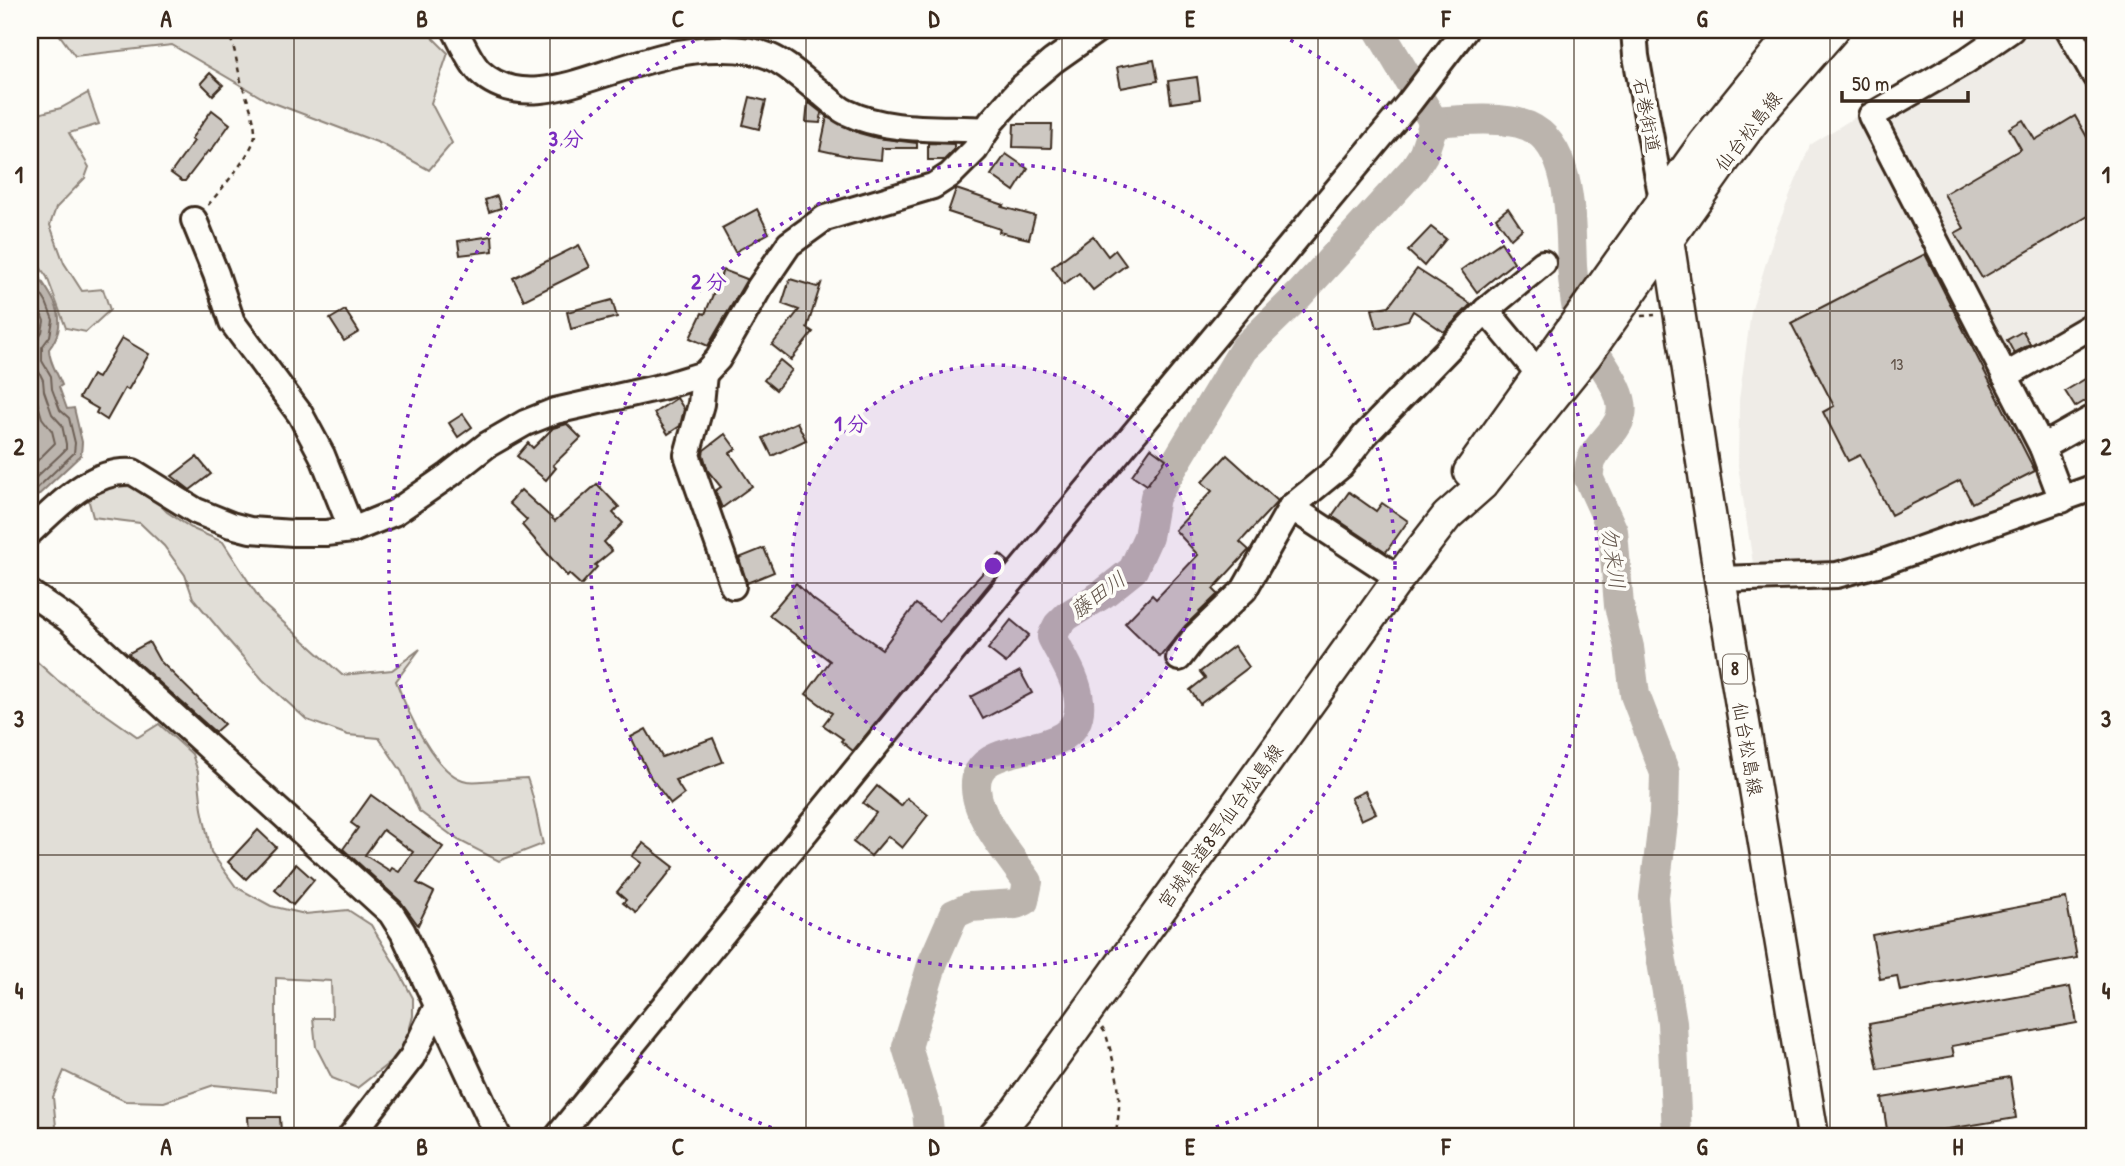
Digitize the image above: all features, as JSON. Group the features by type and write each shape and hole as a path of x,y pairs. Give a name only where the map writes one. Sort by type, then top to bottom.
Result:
{"main road":[{"name":"仙台松島線","path":"1608,276 1711,134 1795,30"},
{"name":"仙台松島線","path":"1622,306 1756,118 1833,30"},
{"name":"仙台松島線","path":"1662,200 1720,579 1813,1136"},
{"name":"宮城県道8号仙台松島線","path":"1447,516 1468,474 1608,276"},
{"name":"宮城県道8号仙台松島線","path":"994,1136 1017,1109 1399,578 1447,516 1482,485 1586,356 1622,306"}],"street":[{"path":"455,30 479,70 500,85 519,89 550,89 699,49 744,49 769,55 846,112 890,124 987,130"},
{"path":"30,532 83,486 122,471 132,472 196,511 250,530 326,533 352,530 394,513 449,475 486,444 524,423 555,411 665,386 704,374 718,359 759,288 789,244 825,218 933,186 950,175 975,150 987,130 1021,88 1097,30"},
{"path":"558,1136 926,684 1409,103 1465,30"},
{"name":"石巻街道","path":"1634,30 1636,56 1662,200"},
{"path":"2011,30 1966,61 1871,116 2042,447 2062,500"},
{"path":"2069,30 2095,76"},
{"path":"194,220 232,322 300,414 322,455 352,530"},
{"path":"1179,658 1195,638 1244,590 1291,507 1341,466 1365,435 1486,310 1543,263"},
{"path":"1486,310 1539,374"},
{"path":"2005,376 2095,324"},
{"path":"704,374 701,404 687,455 733,586"},
{"path":"2042,447 2095,417"},
{"path":"1720,579 1837,575 1881,563 2095,487"},
{"path":"1291,507 1399,578"},
{"path":"30,593 69,620 391,913 403,932 498,1136"},
{"path":"351,1136 412,1057 437,1006"}],"path":[{"path":"194,220 210,204 245,158 256,136 253,114 241,80 233,40 226,30"},
{"path":"1101,1026 1106,1034 1120,1088 1120,1113 1115,1136"}],"shaded area":[{"path":"56,30 425,30 448,53 431,103 452,143 429,170 382,144 266,100 172,45 75,56"},
{"path":"2038,30 2053,30 2095,102 2095,314 2015,361 1922,198 1930,195 1889,121 1893,116"},
{"path":"88,93 99,124 69,133 89,167 85,178 56,208 50,225 64,263 82,291 103,289 110,310 86,332 66,328 47,277 30,253 30,116 61,108"},
{"path":"1860,114 2051,484 2046,495 1841,562 1753,563 1738,466 1739,400 1751,312 1775,233 1810,145"},
{"path":"130,486 148,492 167,512 193,529 223,542 263,604 342,675 392,670 420,649 396,681 423,739 444,767 467,781 527,778 543,844 499,861 458,840 419,811 402,772 379,738 348,735 307,720 263,680 228,640 193,598 185,575 164,546 140,523 93,517 89,502 92,494 109,487"},
{"path":"30,633 33,658 57,680 138,737 159,724 192,754 198,772 211,852 236,887 271,906 305,914 348,910 371,925 413,998 413,1016 406,1042 393,1060 357,1088 332,1078 316,1047 313,1018 332,1018 331,981 276,978 276,1091 214,1085 164,1102 125,1101 64,1071 53,1097 57,1136 30,1136"}],"water":[{"path":"30,264 51,295 59,315 59,326 49,354 62,385 59,387 67,409 74,408 82,442 81,455 30,503"}],"building":[{"path":"1154,60 1158,81 1121,88 1117,67"},
{"path":"210,73 223,85 213,95 201,83"},
{"path":"1197,77 1200,99 1171,103 1168,81"},
{"path":"750,97 766,101 759,129 743,125"},
{"path":"808,102 822,113 820,123 806,122"},
{"path":"212,110 230,124 210,152 208,151 185,181 182,181 171,173"},
{"path":"2075,116 2095,151 2095,212 1982,278 1955,233 1964,228 1944,194 2021,149 2009,128 2023,120 2035,140"},
{"path":"827,117 859,133 917,143 917,148 882,148 881,160 820,150"},
{"path":"1014,124 1052,124 1051,148 1013,147"},
{"path":"928,143 954,144 954,150 944,160 928,160"},
{"path":"1006,154 1028,169 1014,191 991,175"},
{"path":"956,189 1004,205 1002,207 1035,216 1029,239 999,232 1000,229 948,212"},
{"path":"497,196 501,208 489,212 485,200"},
{"path":"1508,208 1522,229 1511,239 1496,218"},
{"path":"757,209 769,233 735,252 722,228"},
{"path":"1431,227 1446,239 1424,266 1408,251"},
{"path":"492,236 493,251 460,255 458,241"},
{"path":"1093,236 1108,256 1115,250 1126,265 1093,290 1079,273 1064,284 1052,267"},
{"path":"1501,242 1514,262 1477,292 1461,270"},
{"path":"579,245 590,267 524,300 513,278"},
{"path":"1925,254 2035,471 1972,503 1960,480 1891,515 1860,455 1848,461 1823,412 1834,406 1791,323"},
{"path":"1417,269 1471,304 1444,332 1413,311 1408,320 1377,328 1372,309 1389,306"},
{"path":"723,270 747,279 708,346 690,338 702,313 705,314"},
{"path":"790,279 817,287 821,284 807,328 813,332 791,360 772,345 799,310 782,304"},
{"path":"612,300 617,317 571,329 567,312"},
{"path":"345,310 359,332 344,341 330,319"},
{"path":"2023,331 2030,344 2014,353 2007,340"},
{"path":"122,338 149,354 107,420 96,413 98,409 79,398 92,375 98,378"},
{"path":"780,360 792,370 776,390 764,380"},
{"path":"2095,373 2095,395 2075,407 2065,391"},
{"path":"677,398 684,409 680,426 668,434 654,413"},
{"path":"463,414 472,427 458,437 449,423"},
{"path":"797,422 806,440 772,456 763,438"},
{"path":"567,424 581,438 553,465 556,468 546,480 517,456 528,443 533,448 553,428"},
{"path":"725,434 736,449 730,453 752,486 722,508 715,491 721,487 708,471 703,454 704,450"},
{"path":"1151,448 1166,459 1147,485 1132,475"},
{"path":"1227,455 1278,501 1240,542 1249,550 1213,589 1218,594 1185,626 1160,657 1125,623 1152,595 1156,599 1198,555 1175,530 1212,491 1202,482"},
{"path":"197,457 211,474 190,490 172,476"},
{"path":"597,484 619,507 613,513 623,523 604,542 612,551 595,565 597,567 581,585 569,574 567,576 522,525 527,520 509,503 521,490 555,521"},
{"path":"1349,492 1376,511 1382,503 1408,521 1386,552 1332,516"},
{"path":"764,548 774,572 747,583 739,558"},
{"path":"1000,554 1008,561 853,751 841,741 843,739 823,725 832,713 806,694 830,661 769,615 796,583 810,597 882,649 916,604 939,621"},
{"path":"1011,620 1029,635 1006,663 988,649"},
{"path":"149,642 159,660 224,724 215,732 130,656 129,653"},
{"path":"1234,646 1249,667 1200,704 1190,690 1205,678 1200,672"},
{"path":"1020,671 1032,693 983,719 971,697"},
{"path":"646,729 662,757 713,738 723,762 675,780 684,794 671,804 651,778 631,737"},
{"path":"877,786 901,806 907,798 928,815 902,848 888,836 871,856 853,842 876,813 863,803"},
{"path":"1365,791 1376,813 1361,820 1351,798"},
{"path":"371,795 443,847 417,883 434,892 418,925 401,902 343,849 358,828 351,823","holes":["383,830 413,852 399,872 392,868 390,871 365,855"]},
{"path":"258,830 276,847 246,879 228,862"},
{"path":"643,843 674,867 636,913 623,903 626,900 617,892 641,863 632,856"},
{"path":"296,864 314,880 293,905 275,890"},
{"path":"2066,898 2077,958 1900,991 1897,976 1880,979 1872,935"},
{"path":"2070,987 2077,1023 1952,1046 1954,1056 1878,1069 1869,1024"},
{"path":"2010,1077 2016,1118 1905,1136 1888,1136 1882,1098"},
{"path":"248,1117 280,1117 281,1132 249,1132"}],"waterway":[{"name":"勿来川","path":"1379,30 1430,116"},
{"name":"勿来川","path":"1434,122 1482,120 1518,123 1543,136 1554,151 1567,188 1574,290 1580,321 1586,338 1619,394 1621,415 1613,431 1596,451 1589,468 1589,479 1613,531 1619,606 1629,647 1635,695 1665,773 1664,814 1654,897 1656,926 1672,1022 1677,1136"},
{"name":"藤田川","path":"927,1136 927,1112 907,1047 933,962 954,914 970,907 1024,901 1028,882 988,825 982,812 976,788 980,771 992,760 1065,735 1076,722 1079,701 1075,685 1052,637 1058,625 1133,570 1148,537 1155,497 1244,349 1300,294 1414,169 1423,155 1434,122"}]}
